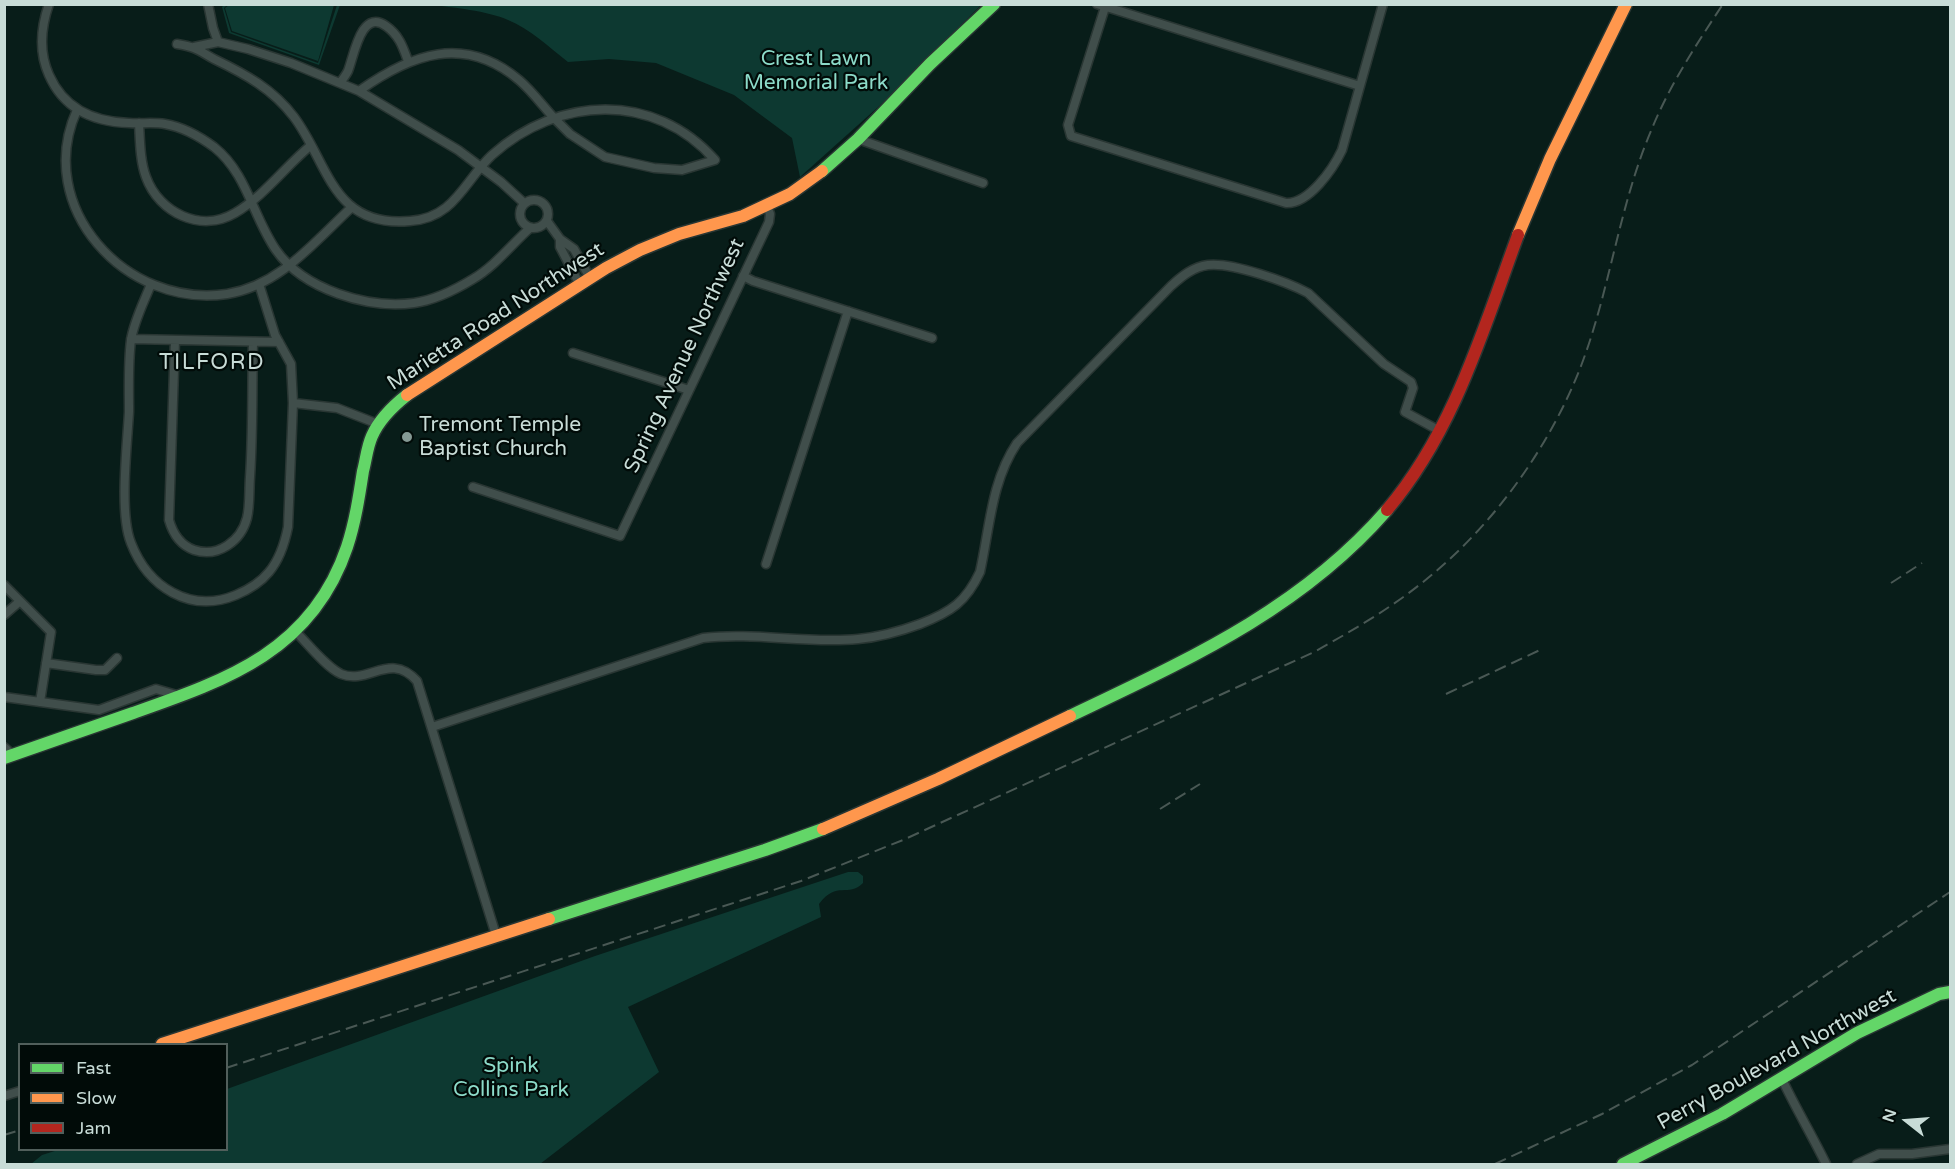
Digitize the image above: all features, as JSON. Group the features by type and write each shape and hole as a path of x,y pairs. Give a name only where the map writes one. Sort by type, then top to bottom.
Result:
{"street":[{"path":"49,4 42,33 43,52 46,69 53,86 64,99 77,110 92,117 111,122 164,124 197,135 230,162 278,253 308,280 328,291 373,302 413,303 433,299 475,278 493,265 530,228"},
{"path":"208,4 218,42"},
{"name":"Marietta Road Northwest","path":"7,754 180,696 241,672 280,646 296,632 316,608 332,581 350,537 367,452 378,424 396,402 585,281 640,250 767,207 812,180 858,139 930,64 994,4"},
{"path":"1360,87 1103,5 1068,125 1071,136 1286,203 1299,201 1329,173 1342,150 1360,87 1383,4"},
{"path":"165,1043 790,842 969,765 1177,665 1243,630 1294,597 1332,568 1367,534 1395,501 1425,459 1476,354 1527,212 1548,163 1626,4"},
{"path":"340,83 347,73 361,33 371,22 381,22 398,37 408,61"},
{"path":"194,47 218,42 291,63 359,91 440,138 482,167 524,203"},
{"path":"177,44 194,47 244,73 263,86 284,104 296,120 341,198 352,207 371,216 390,221 411,221 429,217 444,209 457,198 491,156 535,125 554,118 572,112 612,108 640,113 687,134 702,145 715,160 682,170 654,168 606,157 570,134 554,118 519,81 499,66 476,56 451,52 428,55 408,61 384,73 359,91"},
{"path":"77,110 68,134 66,152 66,167 72,197 87,229 109,257 123,269 151,284 173,291 208,295 227,294 259,284 290,265 352,207"},
{"path":"139,123 145,176 156,196 177,214 188,219 214,221 234,214 251,202 310,146"},
{"path":"858,139 983,183"},
{"path":"547,220 540,227 530,228 523,224 520,218 520,208 524,203 534,199 544,203 548,209 547,220 560,239 574,249 585,281"},
{"name":"Spring Avenue Northwest","path":"473,487 620,536 769,222 770,214 767,207"},
{"path":"432,727 703,638 740,636 859,639 882,636 910,627 955,608 973,586 980,572 998,478 1017,443 1171,286 1187,272 1206,265 1240,269 1308,293 1384,364 1411,382 1413,388 1405,412 1440,430"},
{"path":"744,276 932,338"},
{"path":"151,284 131,339 126,526 137,556 157,582 171,593 201,602 218,601 247,590 270,571 285,542 288,527 293,404 291,364 275,335 259,284"},
{"path":"766,564 848,311"},
{"path":"131,339 279,342"},
{"path":"175,340 169,520 172,529 185,545 207,553 228,546 236,539 247,518 251,459 253,342"},
{"path":"573,353 689,390"},
{"path":"293,404 337,408 378,424"},
{"path":"4,585 51,632 40,702"},
{"path":"4,615 19,602"},
{"path":"296,632 332,669 341,674 356,676 375,670 397,668 412,675 417,681 496,935"},
{"path":"46,663 105,670 117,658"},
{"path":"4,697 99,710 156,688 180,696"},
{"name":"Perry Boulevard Northwest","path":"1623,1164 1693,1130 1857,1033 1939,994 1950,992"},
{"path":"1782,1079 1826,1164"},
{"path":"1857,1164 1879,1154 1912,1154 1950,1149"}],"green space":[{"path":"227,5 224,8 231,32 318,63 337,5 340,5 319,65 229,33 222,7"},
{"path":"229,5 334,5 318,61 232,31 225,8"},
{"name":"Crest Lawn Memorial Park","path":"430,5 981,5 896,91 800,177 792,138 734,95 656,63 609,59 568,62 532,33 508,20 480,12"},
{"name":"Spink Collins Park","path":"848,872 858,872 863,876 863,883 858,887 837,891 825,897 819,904 821,917 628,1007 659,1072 540,1164 31,1164 42,1155 55,1151 228,1151 228,1089 595,956"}],"railway":[{"path":"228,1067 801,881 903,840 1314,652 1396,602 1442,566 1485,523 1523,474 1555,421 1569,394 1591,337 1622,218 1651,131 1693,50 1723,4"},
{"path":"1891,583 1922,563"},
{"path":"1446,694 1540,650"},
{"path":"1160,809 1200,784"},
{"path":"1495,1164 1602,1114 1692,1065 1950,892"},
{"path":"4,1135 18,1131"}],"traffic: fast":[{"path":"822,171 858,139 930,64 994,4"},
{"path":"4,758 201,688 262,657 289,637 312,612 332,583 350,538 370,440 382,419 407,395"},
{"path":"1070,716 1199,653 1240,630 1317,576 1353,545 1387,510"},
{"path":"549,919 765,850 823,829"},
{"path":"1623,1164 1722,1114 1857,1033 1939,994 1950,992"}],"traffic: slow":[{"path":"1518,235 1550,159 1626,4"},
{"path":"407,395 606,268 640,250 679,234 743,216 790,194 822,171"},
{"path":"823,829 938,779 1070,716"},
{"path":"165,1043 549,919"}],"traffic: jam":[{"path":"1387,510 1431,447 1449,413 1479,343 1518,235"}],"place":[{"name":"Tremont Temple Baptist Church","path":"407,437"}],"district":[{"name":"TILFORD","path":"212,363"}]}
